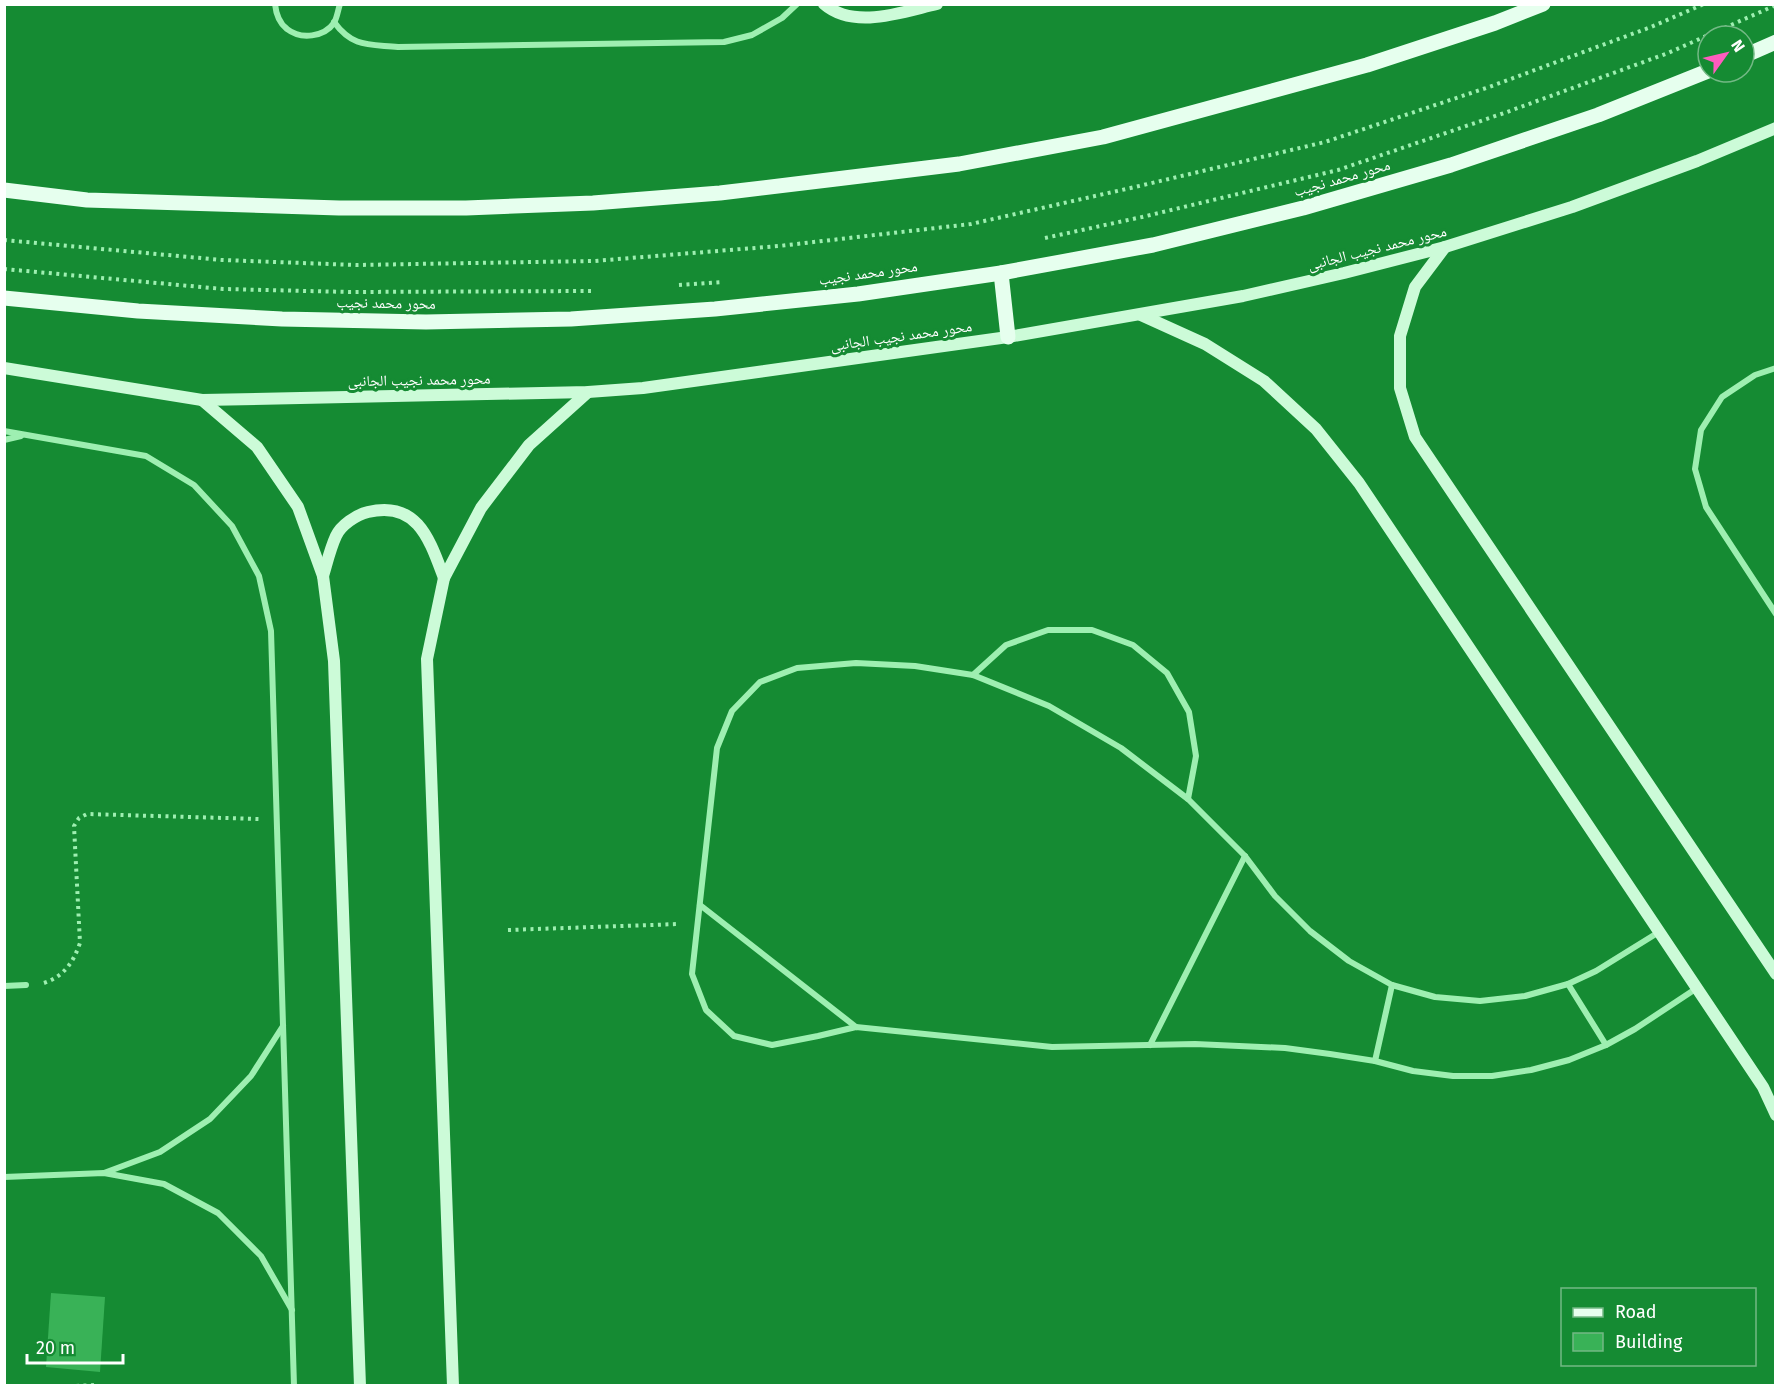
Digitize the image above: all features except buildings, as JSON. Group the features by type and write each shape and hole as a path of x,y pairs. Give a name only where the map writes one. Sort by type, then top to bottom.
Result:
{"main road":[{"path":"4,190 87,200 339,208 466,208 593,203 720,193 847,178 959,164 1103,137 1366,65 1495,23 1543,4"},
{"path":"1756,51 1776,42"},
{"name":"محور محمد نجيب","path":"4,298 138,311 282,319 426,322 560,319 726,308 858,294 1001,273 1153,245 1314,205 1451,165 1598,115 1696,76"},
{"path":"1001,273 1008,337"}],"street":[{"path":"275,4 276,16 287,30 303,36 321,33 334,22 340,4"},
{"path":"334,22 343,34 355,42 398,47 724,42 752,36 782,18 797,4"},
{"path":"824,4 829,9 854,18 879,16 937,4"},
{"name":"محور محمد نجيب الجانبى","path":"4,368 202,400 588,392 643,388 1008,337 1141,315 1344,273 1445,247 1572,207 1697,161 1776,128"},
{"path":"1445,247 1415,287 1400,336 1400,388 1415,437 1776,974"},
{"path":"1141,315 1205,344 1264,381 1316,429 1359,483 1763,1087 1776,1116"},
{"path":"1776,368 1755,375 1722,397 1701,430 1695,469 1706,507 1776,614"},
{"path":"453,1386 427,659 444,578 481,508 529,445 588,392"},
{"path":"202,400 257,447 298,507 322,576 334,662 360,1386"},
{"path":"4,431 146,456 194,485 232,526 259,576 271,631 294,1386"},
{"path":"4,440 25,435"},
{"path":"322,576 337,534 357,515 384,508 410,517 429,538 444,578"},
{"path":"973,675 1006,645 1048,630 1092,630 1133,645 1167,674 1189,712 1196,756 1188,799"},
{"path":"1659,932 1596,971 1568,984 1525,996 1480,1001 1435,997 1392,985 1349,961 1310,931 1275,896 1245,856 1188,799 1121,748 1049,706 973,675 915,666 856,663 797,668 760,682 732,711 717,748 692,974 706,1010 734,1036 772,1045 856,1027 1052,1047 1195,1044 1286,1048 1375,1061 1413,1071 1453,1076 1492,1076 1531,1071 1569,1060 1606,1045 1635,1029 1697,988"},
{"path":"1150,1046 1245,856"},
{"path":"700,905 856,1027"},
{"path":"1568,984 1606,1045"},
{"path":"4,986 26,985"},
{"path":"1375,1061 1392,985"},
{"path":"104,1173 160,1152 210,1119 251,1076 284,1025"},
{"path":"4,1177 104,1173 164,1185 218,1213 261,1256 292,1310"}],"path":[{"path":"1043,238 1143,218 1338,170 1507,112 1668,52 1776,5"},
{"path":"4,270 223,289 349,292 593,291"},
{"path":"675,285 722,282"},
{"path":"26,985 41,984 55,979 66,970 75,957 80,943 74,826 83,815 277,819"},
{"path":"508,930 698,924"},
{"path":"76,1386 95,1385"}]}
